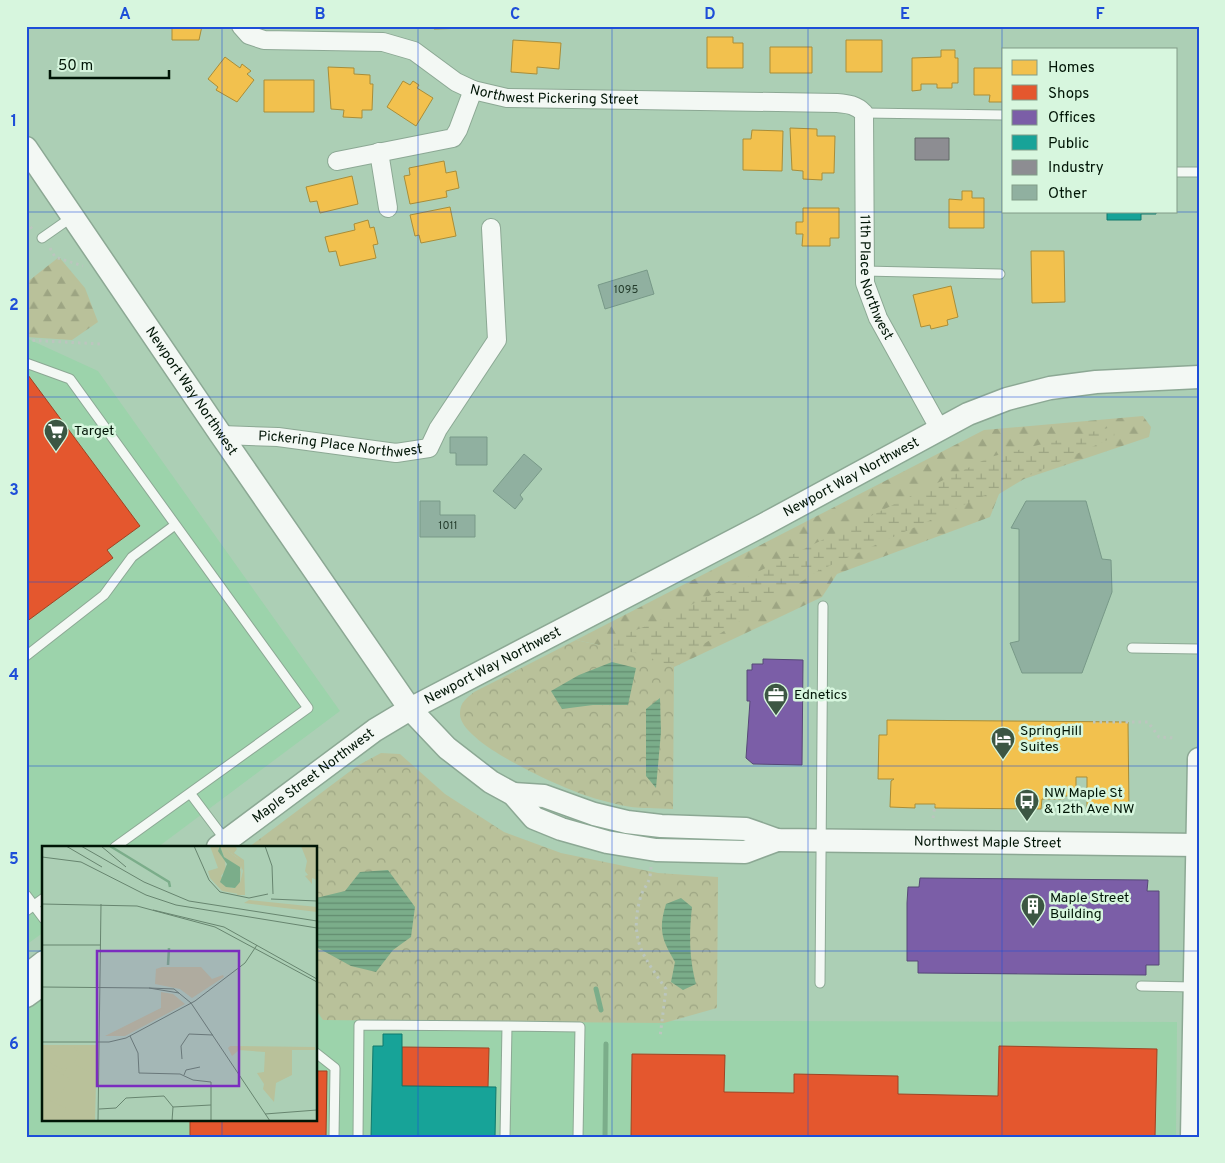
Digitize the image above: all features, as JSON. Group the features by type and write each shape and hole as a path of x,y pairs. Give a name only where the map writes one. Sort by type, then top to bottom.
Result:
{"street":[{"name":"Northwest Pickering Street","path":"241,26 256,39 383,42 399,46 414,51 456,82 473,90 507,98 837,103 851,104 864,113"},
{"path":"337,161 453,138 461,124 473,90"},
{"name":"11th Place Northwest","path":"864,113 864,271 868,296 878,318 939,428"},
{"name":"Newport Way Northwest","path":"26,148 220,435 410,709 765,524 939,428 988,406 1050,388 1122,380 1199,377"},
{"path":"379,152 388,208"},
{"name":"Pickering Place Northwest","path":"220,435 278,438 396,453 414,452 430,448 438,429 497,340 491,228"},
{"name":"Northwest Maple Street","path":"410,709 455,754 491,782 513,794 534,818 584,836 634,848 745,852 777,840 1198,845"},
{"name":"Maple Street Northwest","path":"222,844 375,730 410,709"},
{"path":"1192,1137 1196,1034 1194,987 1199,758"},
{"path":"26,976 42,964"},
{"path":"26,996 42,984"}],"lane":[{"path":"864,113 1002,115"},
{"path":"1178,172 1199,172"},
{"path":"39,234 72,217"},
{"path":"864,271 1000,274"},
{"path":"26,363 70,379 308,708 116,846"},
{"path":"26,656 104,595 132,557 176,525"},
{"path":"820,983 823,606"},
{"path":"1132,648 1199,649"},
{"path":"190,793 222,844"},
{"path":"26,895 30,908 42,917"},
{"path":"30,908 42,899"},
{"path":"1141,986 1194,987"},
{"path":"358,1137 359,1025 580,1028 578,1137"},
{"path":"505,1137 507,1026"},
{"path":"318,1055 335,1068 334,1137"}],"path":[{"path":"26,222 32,231 35,229 39,234"},
{"path":"50,248 56,257 86,268"},
{"path":"26,340 101,344"},
{"path":"1093,722 1148,722 1159,737 1176,738"},
{"path":"933,818 935,805"},
{"path":"651,866 650,881 640,898 636,930 640,952 666,989 660,1037"}],"shaded area":[{"path":"26,338 98,371 340,711 159,846 42,846 42,933 26,945"},
{"path":"612,662 636,668 628,705 593,705 562,709 551,691 579,675"},
{"path":"660,698 661,732 656,788 646,776 646,709"},
{"path":"388,870 415,907 411,937 393,950 376,972 351,966 318,948 318,898 345,891 360,872"},
{"path":"681,898 692,907 690,946 696,984 683,990 671,982 675,962 664,941 662,928 666,904"},
{"path":"42,999 42,1120 318,1120 318,1012 324,1020 1177,1022 1176,1137 26,1137 26,1010"}],"green space":[{"path":"59,257 85,288 98,322 72,340 26,337 26,283"},
{"path":"1143,416 1151,427 1149,437 1024,479 999,494 990,517 837,574 822,597 674,667 640,654 576,640 984,430"},
{"path":"1116,426 1114,437 818,571 663,670 526,681 605,642 654,623 990,457"},
{"path":"576,640 640,654 674,667 673,809 626,806 575,792 505,758 473,735 463,724 460,713 461,706 474,692"},
{"path":"381,753 400,754 445,794 504,832 561,853 658,873 718,877 717,1008 664,1023 323,1020 318,1013 318,846 250,846 357,766"}],"building: Homes":[{"path":"202,26 199,40 172,40 172,27 165,27"},
{"path":"434,26 469,26 469,28 434,29"},
{"path":"707,37 733,37 733,43 743,43 743,68 707,68"},
{"path":"513,40 561,43 559,69 537,67 537,74 511,72"},
{"path":"846,40 882,40 882,72 846,72"},
{"path":"770,47 812,47 812,73 770,73"},
{"path":"941,50 955,50 955,58 958,58 958,83 952,83 952,88 937,88 937,84 921,84 921,90 912,91 912,58 941,57"},
{"path":"225,57 240,68 242,64 251,71 247,74 254,80 237,102 216,90 218,87 208,79"},
{"path":"328,67 354,68 354,74 370,75 370,84 373,84 372,110 362,110 362,118 343,117 344,110 331,109"},
{"path":"974,68 1002,68 1002,102 989,102 990,95 974,95"},
{"path":"264,80 314,80 314,112 264,112"},
{"path":"403,81 410,85 413,81 419,85 417,88 433,98 416,126 387,107"},
{"path":"790,128 817,129 817,136 835,136 834,173 822,173 822,180 803,179 803,171 792,170"},
{"path":"752,130 783,131 782,171 743,170 743,139 751,139"},
{"path":"444,161 446,173 456,171 459,188 446,191 447,197 410,204 404,176 410,175 409,168"},
{"path":"352,176 358,204 320,213 317,201 310,202 306,187"},
{"path":"962,191 972,191 972,198 984,198 984,228 949,228 949,199 962,200"},
{"path":"450,207 456,236 421,243 419,235 415,236 410,215"},
{"path":"803,208 839,208 839,238 830,238 830,246 802,246 803,234 796,234 796,222 803,222"},
{"path":"368,220 370,228 374,227 378,244 373,245 376,258 340,266 336,251 329,252 325,237 355,230 354,224"},
{"path":"1031,251 1064,251 1065,302 1032,303"},
{"path":"951,286 958,317 947,320 948,325 931,329 930,325 921,327 913,295"},
{"name":"SpringHill Suites","path":"887,720 1128,722 1129,810 1087,809 1087,777 1076,777 1076,796 1065,796 1064,799 1042,799 1041,809 935,808 935,804 915,804 915,808 890,807 891,781 894,779 878,779 879,735 887,735"}],"building: Shops":[{"name":"Target","path":"28,375 140,526 107,550 113,558 26,622 26,377"},
{"path":"999,1046 1157,1049 1155,1137 631,1137 632,1054 725,1055 724,1092 794,1093 794,1074 898,1076 898,1094 998,1096"},
{"path":"402,1047 489,1048 488,1087 402,1086"},
{"path":"318,1071 327,1071 326,1137 190,1137 190,1120 318,1120"}],"building: Offices":[{"name":"Ednetics","path":"763,659 803,660 802,765 753,764 746,758 750,701 747,701 747,670 752,670 752,664 763,664"},
{"name":"Maple Street Building","path":"920,878 1148,880 1147,891 1159,891 1159,965 1146,965 1146,975 918,973 918,961 907,961 907,903 908,887 919,887"}],"building: Public":[{"path":"1107,212 1156,212 1156,214 1141,214 1141,220 1107,220"},
{"path":"383,1034 402,1034 402,1086 496,1087 495,1137 371,1137 373,1046 383,1046"}],"building: Industry":[{"path":"915,138 949,138 949,160 915,160"}],"building: Other":[{"path":"647,270 654,294 605,309 598,285"},
{"path":"450,437 487,437 487,465 456,465 456,453 450,453"},
{"path":"524,454 542,469 520,495 523,499 515,509 493,491"},
{"path":"420,501 440,501 440,515 475,515 475,537 420,537"},
{"path":"1026,501 1086,501 1102,559 1111,560 1112,592 1082,673 1022,673 1010,643 1019,641 1019,529 1011,528"}],"waterway":[{"path":"596,989 601,1010"},
{"path":"605,1137 606,1044"}],"place":[{"name":"Target","path":"56,452"},
{"name":"Ednetics","path":"776,716"},
{"name":"SpringHill Suites","path":"1003,760"},
{"name":"NW Maple St & 12th Ave NW","path":"1027,822"},
{"name":"Maple Street Building","path":"1033,927"}]}
